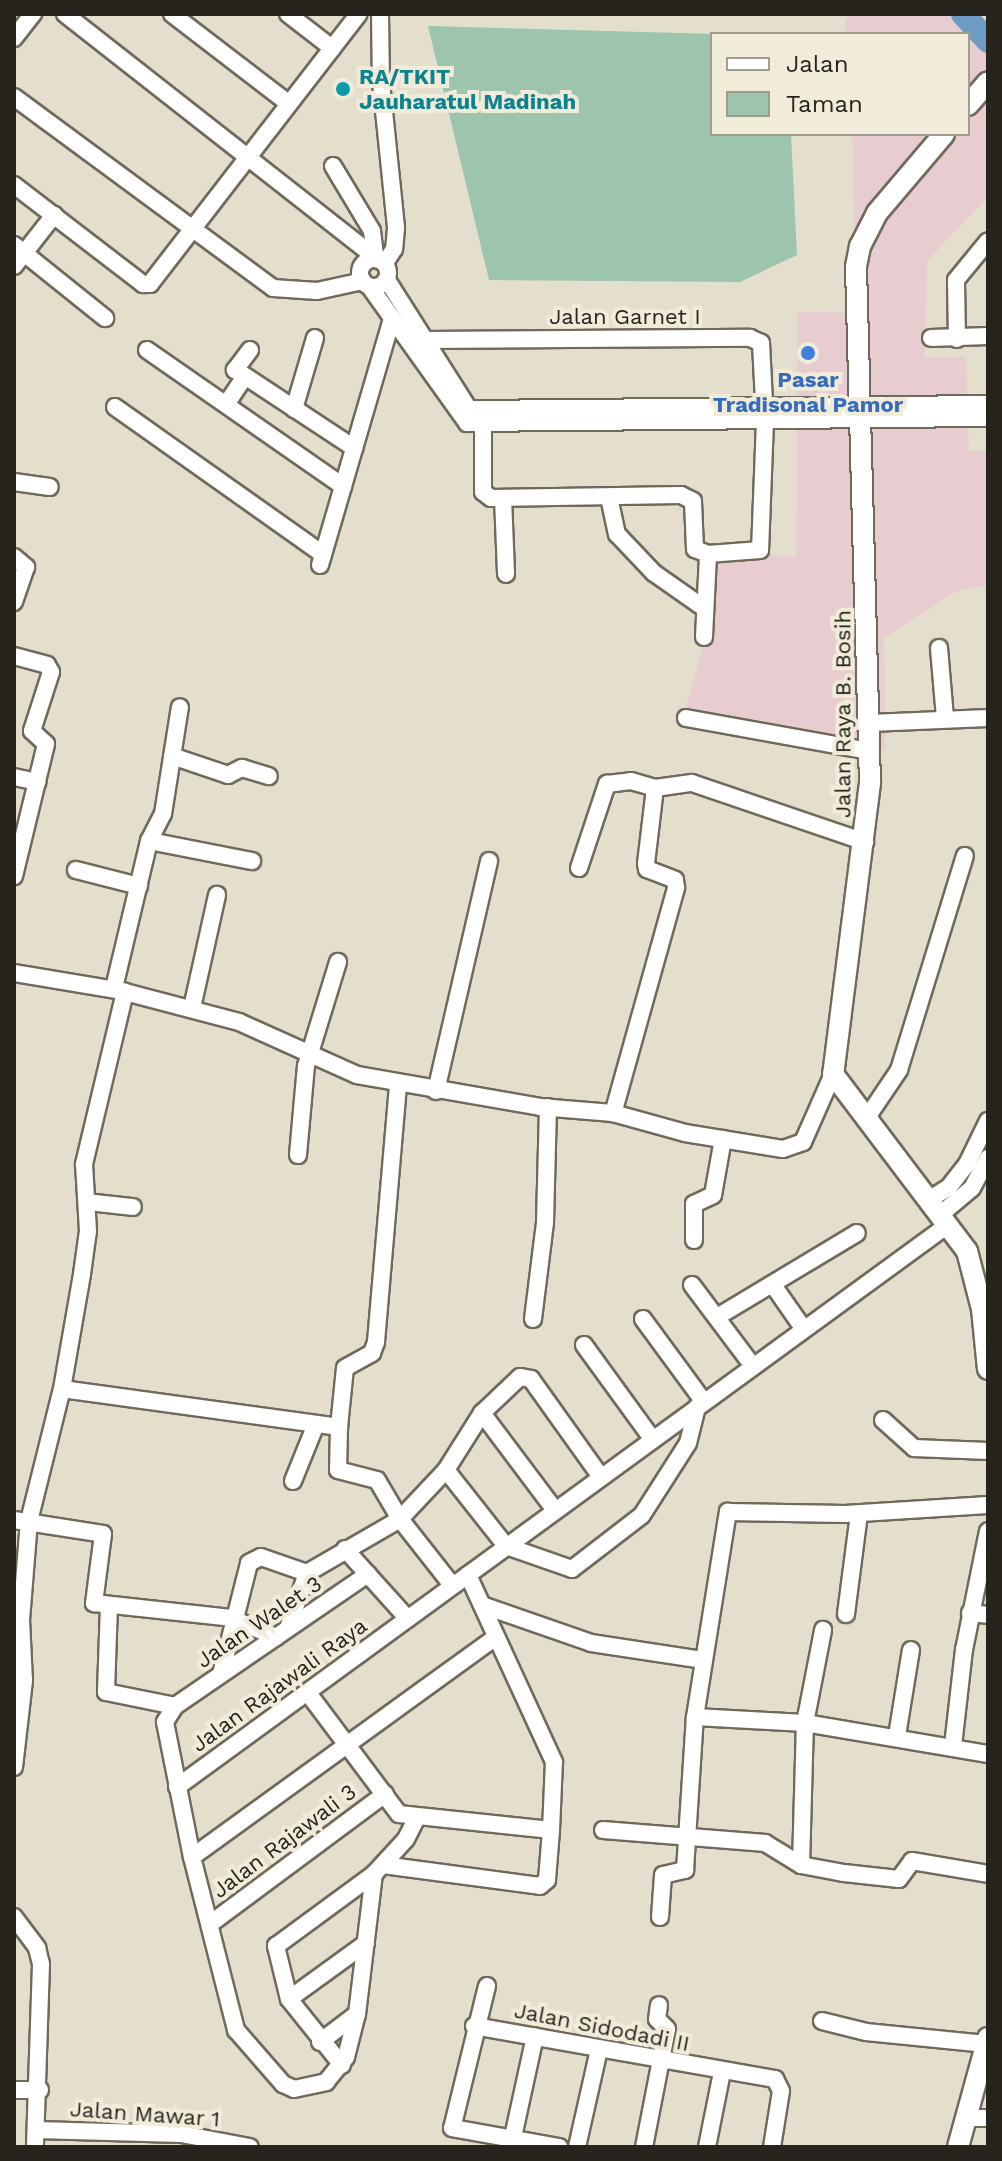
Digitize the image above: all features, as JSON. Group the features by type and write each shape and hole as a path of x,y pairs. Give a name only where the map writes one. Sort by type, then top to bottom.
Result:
{"main road":[{"path":"970,103 988,82"},
{"name":"Jalan Raya B. Bosih","path":"833,1074 851,908 865,842 870,751 859,414 860,246 877,213 942,136"},
{"path":"833,1074 940,1212 975,1274 988,1369"},
{"path":"958,2147 987,2041"}],"street":[{"path":"14,38 33,14"},
{"path":"65,14 381,264"},
{"path":"172,14 288,103"},
{"path":"288,14 332,48"},
{"path":"14,185 143,284 156,281 247,155 359,14"},
{"path":"14,86 197,226 277,281 318,283 364,280 394,249 396,228 381,82 380,14"},
{"path":"14,97 92,148"},
{"path":"333,166 372,231 381,264 426,340 469,409 483,418"},
{"path":"54,215 17,255 105,318"},
{"path":"957,339 956,280 988,241"},
{"path":"381,264 367,260 364,280 460,420 765,414 988,418"},
{"path":"115,407 322,559 392,318"},
{"path":"931,338 988,336"},
{"path":"294,409 315,338"},
{"name":"Jalan Garnet I","path":"426,340 750,338 763,349 765,414 760,550 708,554"},
{"path":"147,350 343,486"},
{"path":"250,350 235,370 354,448"},
{"path":"227,403 245,376"},
{"path":"859,414 988,404"},
{"path":"483,418 483,492 503,498 688,497 693,501 692,544 708,554 704,637"},
{"path":"14,482 50,487"},
{"path":"609,497 617,534 654,573 704,608"},
{"path":"503,498 506,574"},
{"path":"14,557 26,567 14,602"},
{"path":"939,648 945,718"},
{"path":"14,656 50,669 32,731 46,744 14,876"},
{"path":"14,1767 24,1681 17,1620 22,1520 62,1389 88,1231 84,1164 149,841 163,814 180,707"},
{"path":"686,718 870,751"},
{"path":"870,723 988,718"},
{"path":"172,756 228,775 242,768 269,776"},
{"path":"14,777 37,782"},
{"path":"579,868 607,784 623,780 655,788 692,783 865,842"},
{"path":"613,1113 676,888 670,877 647,869 655,788"},
{"path":"149,841 252,861"},
{"path":"866,1119 883,1102 899,1070 965,856"},
{"path":"436,1091 489,861"},
{"path":"76,870 139,886"},
{"path":"192,1008 217,895"},
{"path":"298,1155 309,1056 338,962"},
{"path":"14,973 119,990 192,1008 239,1022 309,1056 398,1084 548,1107 613,1113 723,1139 783,1149 803,1142 833,1074"},
{"path":"398,1084 376,1342 372,1353 345,1368 338,1470 377,1480 400,1519 452,1585"},
{"path":"533,1319 545,1222 548,1107"},
{"path":"940,1212 949,1187 967,1164 988,1121"},
{"path":"694,1240 694,1204 713,1195 723,1139"},
{"path":"940,1212 972,1188 988,1158"},
{"path":"87,1202 133,1207"},
{"name":"Jalan Rajawali Raya","path":"177,1787 803,1328 940,1212"},
{"path":"717,1317 857,1233"},
{"path":"692,1285 752,1365"},
{"path":"773,1285 803,1328"},
{"path":"446,1470 506,1546 572,1569 642,1515 688,1443 700,1404 643,1319"},
{"path":"584,1345 653,1440"},
{"path":"101,1603 231,1618 282,1633 307,1573 400,1519 446,1470 482,1413 520,1377 531,1379 601,1477"},
{"path":"62,1389 339,1427"},
{"path":"482,1413 554,1509"},
{"path":"883,1420 914,1448 988,1451"},
{"path":"293,1481 316,1424"},
{"path":"660,1917 663,1875 684,1871 695,1717 728,1512 859,1514 988,1505"},
{"path":"846,1614 859,1514"},
{"path":"22,1520 103,1534 101,1603 106,1692 175,1706 165,1722 177,1787 236,2030 283,2084 307,2090 335,2076 342,2065 357,2014 379,1870"},
{"path":"953,1746 970,1613 988,1531"},
{"path":"345,1549 408,1619"},
{"path":"221,1674 231,1618 254,1558 307,1573"},
{"name":"Jalan Walet 3","path":"175,1706 368,1574"},
{"path":"379,1870 540,1886 547,1880 554,1762 468,1575"},
{"path":"482,1605 591,1643 704,1660"},
{"path":"970,1613 988,1615"},
{"path":"801,1865 805,1723 823,1630"},
{"path":"192,1857 496,1637"},
{"path":"897,1736 911,1650"},
{"path":"308,1693 349,1743 399,1814 551,1830"},
{"path":"695,1717 805,1723 897,1736 988,1754"},
{"name":"Jalan Rajawali 3","path":"210,1924 385,1794"},
{"path":"342,2065 320,2042 289,1999 276,1946 379,1870 417,1817"},
{"path":"603,1830 765,1843 801,1865 899,1879 912,1861 988,1874"},
{"path":"14,1917 37,1948 41,1964 40,2090 35,2147"},
{"path":"289,1999 366,1943"},
{"path":"487,1986 474,2026 452,2128 553,2146"},
{"path":"644,2147 667,2029 657,2019 659,2005"},
{"path":"320,2042 357,2014"},
{"path":"822,2021 866,2032 987,2041"},
{"name":"Jalan Sidodadi II","path":"474,2026 775,2079 781,2085 772,2147"},
{"path":"513,2137 535,2036"},
{"path":"577,2147 599,2049"},
{"path":"707,2147 722,2072"},
{"path":"14,2090 40,2090"},
{"path":"967,2118 988,2118"},
{"name":"Jalan Mawar 1","path":"36,2130 135,2141 181,2134 250,2147"}],"shaded area":[{"path":"851,14 963,14 988,41 988,197 927,261 925,357 966,357 969,451 988,451 988,585 957,591 884,638 885,750 684,713 711,618 717,548 796,557 797,312 857,313 852,136 970,136 970,32 846,32 845,20"}],"green space":[{"path":"428,26 710,34 710,136 791,136 797,255 740,282 489,280"}],"waterway":[{"path":"963,14 988,41"}],"place":[{"name":"RA/TKIT Jauharatul Madinah","path":"343,89"},
{"name":"Pasar Tradisonal Pamor","path":"808,353"}]}
